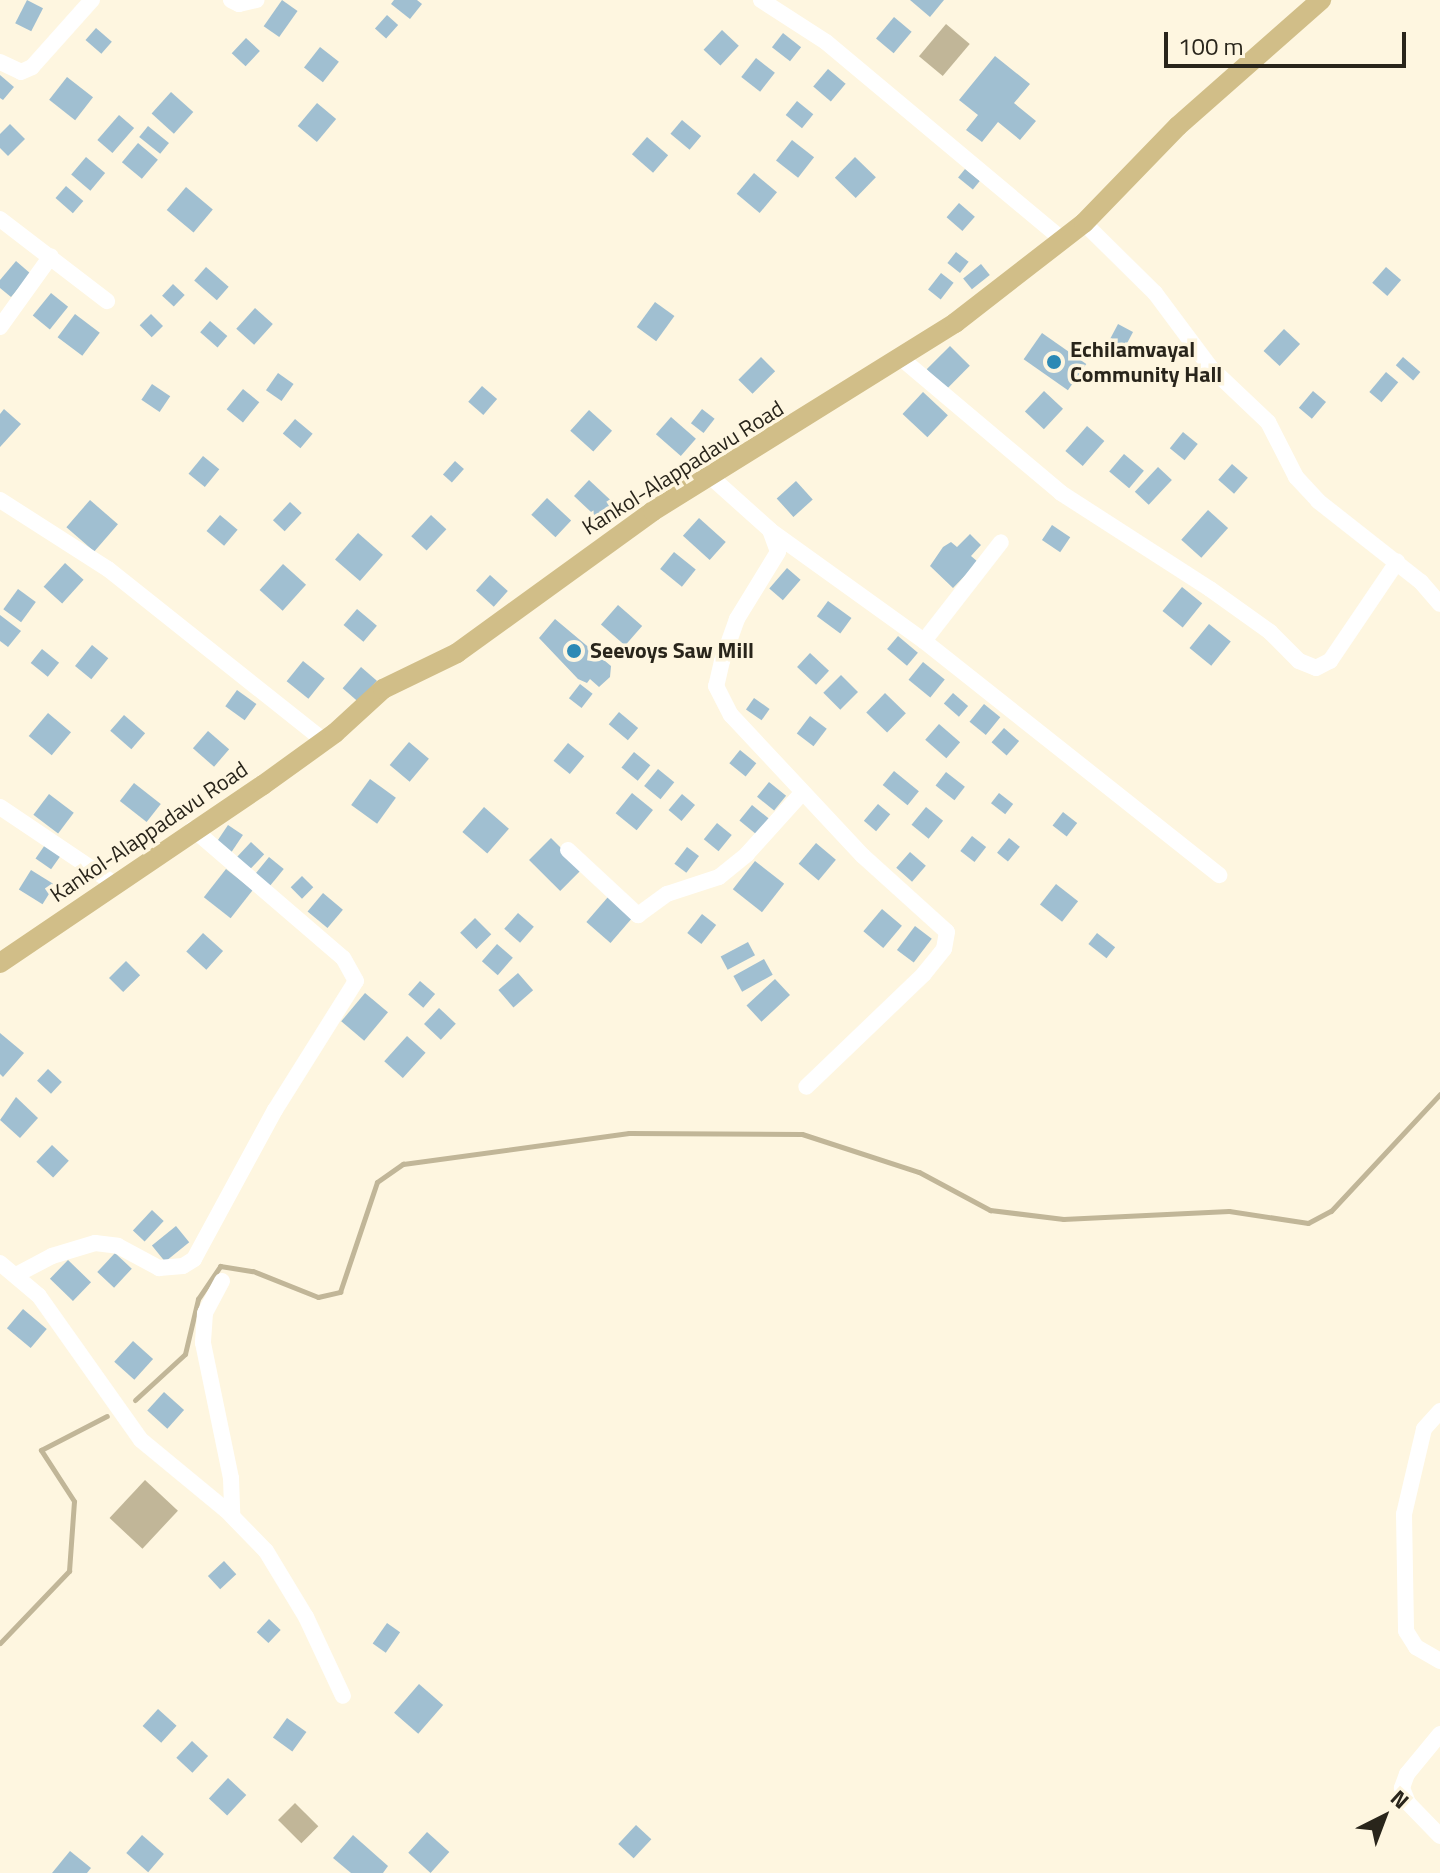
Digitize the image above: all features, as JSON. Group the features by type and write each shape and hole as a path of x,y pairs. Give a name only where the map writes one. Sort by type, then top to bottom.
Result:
{"main road":[{"name":"Kankol-Alappadavu Road","path":"0,963 324,741 383,689 457,653 653,511 902,359 1084,223 1178,126 1321,0"}],"street":[{"path":"0,62 21,72 32,67 92,0"},
{"path":"231,0 257,0"},
{"path":"761,0 826,42 1063,240"},
{"path":"0,219 107,301"},
{"path":"1084,223 1155,293 1211,368 1268,422 1296,477 1318,501 1397,562 1440,604"},
{"path":"0,327 51,256"},
{"path":"902,359 1061,493 1210,589 1270,632 1299,661 1316,668 1330,661 1397,562"},
{"path":"711,477 770,530 924,641 1219,875"},
{"path":"0,500 108,569 324,741"},
{"path":"770,530 778,552 737,619 716,686 731,715 802,793 947,932 944,949 924,974 806,1087"},
{"path":"924,641 1001,542"},
{"path":"568,850 638,915 667,894 719,877 747,854 802,793"},
{"path":"0,807 113,883"},
{"path":"16,1275 52,1256 95,1243 118,1246 159,1268 183,1266 194,1259 275,1110 356,981 343,958 193,829"},
{"path":"0,1263 39,1296 141,1440 232,1516 266,1551 306,1617 343,1696"},
{"path":"222,1281 205,1313 203,1343 231,1478 232,1516"},
{"path":"1440,1411 1424,1429 1415,1457 1404,1528 1406,1631 1416,1647 1440,1661"},
{"path":"1440,1734 1407,1774 1402,1788 1408,1803 1440,1836"}],"shaded area":[{"path":"946,24 970,44 943,76 919,56"},
{"path":"145,1480 178,1511 142,1549 110,1518"},
{"path":"295,1803 318,1826 301,1843 278,1820"}],"building":[{"path":"27,0 43,8 31,31 15,23"},
{"path":"282,0 298,11 279,37 264,26"},
{"path":"394,0 417,0 422,4 410,19 391,4"},
{"path":"910,0 944,0 930,17"},
{"path":"387,15 398,25 386,38 375,28"},
{"path":"894,17 912,32 894,53 876,38"},
{"path":"96,28 112,42 101,54 86,40"},
{"path":"722,30 739,46 720,65 704,50"},
{"path":"783,33 801,47 790,61 772,47"},
{"path":"246,38 260,51 246,66 232,53"},
{"path":"320,47 339,62 323,82 304,67"},
{"path":"995,56 1030,84 1014,103 1036,121 1020,140 998,122 982,142 966,130 978,115 959,100"},
{"path":"756,58 775,73 760,92 741,77"},
{"path":"828,69 846,84 831,101 813,87"},
{"path":"0,75 14,87 3,100 0,98"},
{"path":"67,77 93,97 75,120 49,100"},
{"path":"171,92 193,112 174,134 152,114"},
{"path":"797,101 813,114 802,128 786,115"},
{"path":"317,103 336,119 317,142 298,126"},
{"path":"119,115 134,128 112,153 97,140"},
{"path":"682,120 701,136 690,150 670,134"},
{"path":"10,124 25,139 8,156 0,148 0,134"},
{"path":"148,126 169,143 160,154 139,137"},
{"path":"647,137 668,155 653,173 632,154"},
{"path":"792,140 814,157 798,178 776,160"},
{"path":"138,143 158,160 142,179 122,162"},
{"path":"86,157 105,173 90,191 71,175"},
{"path":"855,157 876,177 856,198 835,178"},
{"path":"965,169 980,181 973,190 958,178"},
{"path":"754,173 777,192 760,213 737,194"},
{"path":"66,186 83,201 73,213 56,198"},
{"path":"186,187 213,209 194,232 167,210"},
{"path":"959,203 975,217 962,231 947,217"},
{"path":"956,252 969,262 960,273 947,263"},
{"path":"16,261 31,274 11,297 0,288 0,280"},
{"path":"981,264 990,275 972,289 963,278"},
{"path":"206,267 229,287 217,300 194,281"},
{"path":"1386,267 1401,280 1387,296 1372,283"},
{"path":"941,273 954,283 941,299 928,290"},
{"path":"173,284 185,295 174,307 162,296"},
{"path":"51,293 68,307 50,329 33,316"},
{"path":"655,302 674,316 656,341 637,327"},
{"path":"255,308 273,324 254,345 236,329"},
{"path":"75,314 100,333 82,356 58,337"},
{"path":"151,314 163,326 152,337 140,325"},
{"path":"210,321 227,336 218,347 200,332"},
{"path":"1118,324 1133,332 1124,350 1109,342"},
{"path":"1284,329 1300,344 1280,366 1264,351"},
{"name":"Echilamvayal Community Hall","path":"1042,333 1086,364 1068,390 1024,359"},
{"path":"950,346 970,366 946,389 927,369"},
{"path":"761,357 775,371 753,394 738,380"},
{"path":"1403,357 1420,372 1413,380 1396,365"},
{"path":"1386,372 1398,382 1382,402 1369,392"},
{"path":"278,373 294,384 282,401 266,390"},
{"path":"152,384 170,396 160,412 141,400"},
{"path":"482,386 497,399 483,415 468,402"},
{"path":"243,389 259,402 243,422 227,409"},
{"path":"1044,391 1063,409 1044,429 1025,411"},
{"path":"1313,391 1326,402 1312,419 1299,408"},
{"path":"923,392 948,415 927,437 903,414"},
{"path":"4,409 21,424 0,447 0,414"},
{"path":"702,409 715,419 704,433 691,423"},
{"path":"589,410 612,431 593,452 570,431"},
{"path":"671,417 696,439 681,456 656,434"},
{"path":"295,419 313,434 300,448 283,434"},
{"path":"1087,426 1104,441 1083,466 1065,451"},
{"path":"1183,432 1198,444 1185,460 1170,448"},
{"path":"1124,454 1144,471 1129,488 1109,472"},
{"path":"203,456 219,469 205,487 189,474"},
{"path":"455,461 464,469 452,482 443,474"},
{"path":"1232,464 1248,478 1234,494 1218,480"},
{"path":"1158,467 1172,480 1149,505 1135,492"},
{"path":"589,480 613,503 598,519 574,496"},
{"path":"796,481 813,500 793,517 777,498"},
{"path":"547,498 571,521 555,537 531,515"},
{"path":"90,500 118,524 94,551 66,527"},
{"path":"290,502 302,513 285,531 273,520"},
{"path":"1208,510 1228,528 1201,558 1181,540"},
{"path":"220,515 238,530 224,546 207,531"},
{"path":"431,515 446,529 427,551 411,536"},
{"path":"699,518 726,542 710,560 683,536"},
{"path":"1052,525 1070,537 1060,552 1042,540"},
{"path":"358,533 383,555 360,581 335,559"},
{"path":"970,534 981,545 971,556 978,562 953,588 930,566 943,547 951,542 957,547"},
{"path":"674,552 696,570 682,587 660,569"},
{"path":"65,563 84,580 62,604 44,587"},
{"path":"283,564 306,585 283,611 260,590"},
{"path":"787,568 801,580 783,600 769,588"},
{"path":"490,575 508,591 494,607 476,591"},
{"path":"1182,587 1202,603 1183,627 1162,611"},
{"path":"18,589 36,602 21,622 3,609"},
{"path":"828,601 851,618 840,633 817,616"},
{"path":"618,605 642,626 625,646 601,625"},
{"path":"357,609 377,626 363,642 344,625"},
{"path":"0,615 21,631 8,647 0,641"},
{"name":"Seevoys Saw Mill","path":"555,619 611,666 610,677 599,687 590,679 587,683 578,679 539,638"},
{"path":"1209,624 1231,642 1211,666 1189,648"},
{"path":"898,636 918,653 907,666 887,649"},
{"path":"92,645 108,658 91,679 75,666"},
{"path":"42,649 59,663 48,677 31,663"},
{"path":"810,653 829,671 816,685 797,667"},
{"path":"303,661 325,679 308,699 287,681"},
{"path":"923,662 945,680 930,697 909,680"},
{"path":"361,667 377,681 358,702 343,688"},
{"path":"841,675 858,692 840,710 823,693"},
{"path":"580,684 593,694 582,708 569,698"},
{"path":"237,690 256,704 245,720 225,706"},
{"path":"885,693 906,713 887,733 866,712"},
{"path":"953,693 968,706 959,717 944,704"},
{"path":"754,698 770,709 762,720 746,709"},
{"path":"984,704 1000,717 986,735 970,722"},
{"path":"619,712 638,728 628,740 609,724"},
{"path":"48,713 71,732 52,755 29,736"},
{"path":"124,715 145,733 131,749 110,731"},
{"path":"810,716 827,729 814,746 797,734"},
{"path":"939,724 960,742 946,758 925,740"},
{"path":"1004,728 1019,741 1007,755 992,742"},
{"path":"208,731 229,749 214,767 193,748"},
{"path":"409,742 429,759 410,782 390,765"},
{"path":"568,743 584,756 570,774 554,761"},
{"path":"740,750 756,763 746,776 729,763"},
{"path":"634,752 650,765 638,781 621,768"},
{"path":"658,769 674,782 660,799 644,786"},
{"path":"894,771 919,791 908,805 883,785"},
{"path":"946,772 965,787 954,800 936,785"},
{"path":"370,779 396,798 377,824 351,805"},
{"path":"769,782 786,796 774,811 757,797"},
{"path":"134,783 161,804 147,822 120,801"},
{"path":"632,793 653,810 637,830 616,813"},
{"path":"999,793 1013,804 1005,814 991,803"},
{"path":"49,794 74,813 58,833 33,815"},
{"path":"682,794 695,805 682,821 669,810"},
{"path":"878,804 890,814 876,831 864,821"},
{"path":"752,805 769,819 757,834 739,821"},
{"path":"484,807 509,829 487,854 462,832"},
{"path":"926,807 943,821 929,839 912,825"},
{"path":"1063,812 1077,823 1067,836 1053,825"},
{"path":"717,823 732,835 719,851 704,839"},
{"path":"228,825 243,835 231,852 216,842"},
{"path":"972,836 986,847 974,862 960,851"},
{"path":"551,838 582,869 560,891 529,860"},
{"path":"1009,838 1020,847 1008,862 997,853"},
{"path":"47,842 63,853 51,869 36,858"},
{"path":"251,842 264,854 249,870 236,858"},
{"path":"816,843 836,860 819,880 799,864"},
{"path":"687,847 699,856 686,873 674,864"},
{"path":"910,852 926,866 912,882 896,868"},
{"path":"269,857 284,869 269,888 254,876"},
{"path":"755,861 784,884 762,912 733,889"},
{"path":"226,869 253,890 231,918 204,897"},
{"path":"31,870 55,885 43,904 19,890"},
{"path":"302,876 313,887 302,899 291,887"},
{"path":"1056,884 1078,901 1062,922 1040,904"},
{"path":"323,893 343,910 327,928 308,911"},
{"path":"608,897 632,918 611,943 586,922"},
{"path":"882,909 902,926 883,948 863,931"},
{"path":"518,913 534,927 520,943 504,929"},
{"path":"702,914 716,925 701,944 687,933"},
{"path":"475,918 491,934 476,949 460,933"},
{"path":"915,926 932,939 914,963 897,950"},
{"path":"203,933 223,951 206,970 186,952"},
{"path":"1097,933 1115,947 1107,958 1088,944"},
{"path":"748,942 755,955 728,970 721,957"},
{"path":"497,944 513,958 498,975 482,961"},
{"path":"764,959 773,975 742,992 733,976"},
{"path":"126,961 140,975 123,992 109,978"},
{"path":"518,973 533,990 513,1007 498,990"},
{"path":"775,979 790,995 761,1022 746,1006"},
{"path":"420,981 435,994 423,1008 408,995"},
{"path":"365,993 388,1012 364,1041 341,1021"},
{"path":"439,1008 456,1024 441,1040 424,1024"},
{"path":"0,1033 24,1053 3,1077 0,1074"},
{"path":"407,1036 426,1053 403,1078 384,1061"},
{"path":"48,1069 62,1082 51,1094 37,1081"},
{"path":"16,1097 38,1118 20,1138 0,1120"},
{"path":"52,1145 69,1161 53,1178 36,1162"},
{"path":"152,1210 164,1221 145,1241 133,1230"},
{"path":"176,1226 189,1242 165,1262 152,1246"},
{"path":"115,1253 132,1269 114,1288 97,1272"},
{"path":"68,1260 91,1282 73,1301 50,1279"},
{"path":"23,1309 47,1329 31,1348 7,1328"},
{"path":"133,1341 153,1359 134,1380 114,1362"},
{"path":"164,1392 184,1410 167,1429 147,1411"},
{"path":"224,1561 236,1574 220,1589 208,1576"},
{"path":"269,1619 281,1630 268,1643 257,1632"},
{"path":"387,1623 400,1632 386,1653 373,1643"},
{"path":"419,1684 443,1705 418,1734 394,1713"},
{"path":"158,1709 177,1726 161,1743 143,1726"},
{"path":"287,1718 306,1732 292,1752 273,1737"},
{"path":"192,1741 208,1756 192,1773 176,1758"},
{"path":"228,1778 246,1795 227,1816 209,1798"},
{"path":"636,1825 651,1839 634,1858 618,1844"},
{"path":"427,1832 449,1852 431,1873 408,1853"},
{"path":"142,1835 164,1854 148,1872 126,1853"},
{"path":"353,1835 388,1866 383,1873 351,1873 333,1858"},
{"path":"70,1851 91,1868 87,1873 52,1873"}],"waterway":[{"path":"135,1400 185,1354 198,1299 220,1266 253,1271 318,1297 340,1292 377,1182 403,1164 629,1133 802,1134 919,1172 990,1210 1063,1219 1229,1211 1308,1223 1331,1211 1440,1094"},
{"path":"0,1643 69,1571 74,1501 41,1450 107,1416"}],"place":[{"name":"Echilamvayal Community Hall","path":"1054,362"},
{"name":"Seevoys Saw Mill","path":"574,651"}]}
